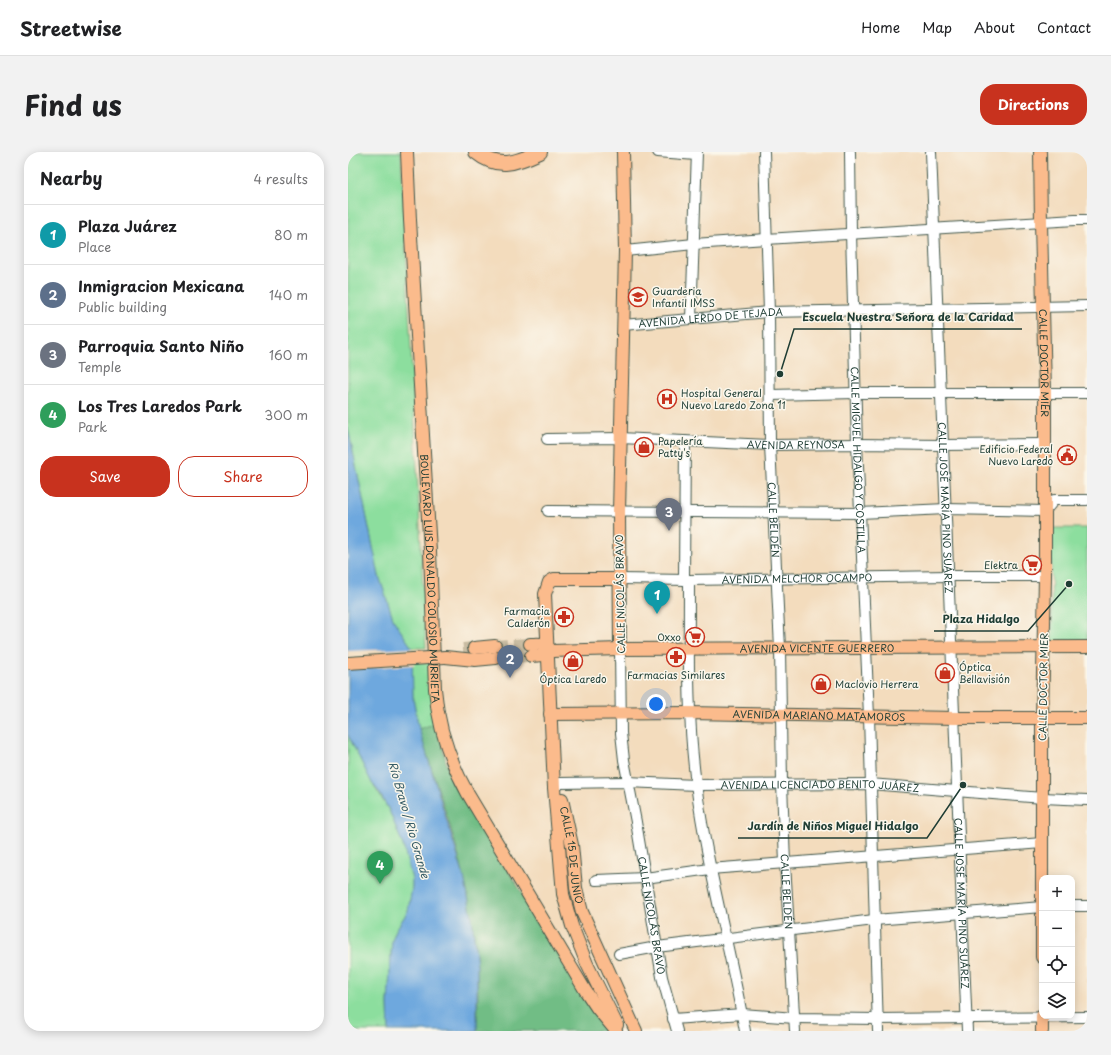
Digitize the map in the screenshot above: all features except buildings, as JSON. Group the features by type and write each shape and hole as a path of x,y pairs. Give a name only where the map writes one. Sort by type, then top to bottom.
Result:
{"highway":[{"path":"476,152 484,158 498,164 516,162 540,152"}],"main road":[{"name":"BOULEVARD LUIS DONALDO COLOSIO MURRIETA","path":"407,152 430,551 435,689 444,741 460,778 574,971 597,1008 616,1031"},
{"name":"CALLE NICOLÁS BRAVO","path":"620,649 619,512 625,250 623,152"},
{"name":"CALLE DOCTOR MIER","path":"1040,152 1040,222 1044,306 1046,511 1042,719 1042,875"},
{"name":"AVENIDA MELCHOR OCAMPO","path":"549,582 554,580 620,579"},
{"name":"CALLE 15 DE JUNIO","path":"549,582 545,594 563,894 572,926 587,964 620,1031"},
{"name":"AVENIDA VICENTE GUERRERO","path":"530,650 1087,647"},
{"path":"348,656 445,654 475,660 496,652 469,649 445,654 348,663"},
{"name":"AVENIDA MARIANO MATAMOROS","path":"553,714 689,713 955,718 1087,718"},
{"name":"CALLE 15 DE JUNIO","path":"557,785 572,845 576,888 580,906 636,1031"},
{"name":"CALLE DOCTOR MIER","path":"1042,911 1042,947"},
{"path":"574,971 587,964"},
{"path":"1042,1019 1042,1031"}],"street":[{"path":"658,152 697,154 691,319"},
{"name":"CALLE BELDÉN","path":"764,152 770,445 780,648 785,863 795,1031"},
{"name":"CALLE MIGUEL HIDALGO Y COSTILLA","path":"850,152 857,444 869,716 878,1031"},
{"name":"CALLE JOSÉ MARÍA PINO SUÁREZ","path":"931,152 967,1031"},
{"path":"625,250 851,233 1087,220"},
{"name":"AVENIDA LERDO DE TEJADA","path":"623,324 768,312 1087,306"},
{"path":"770,395 856,393 1087,393"},
{"name":"AVENIDA REYNOSA","path":"547,439 620,438 770,445 1045,444"},
{"path":"685,441 689,713 696,785 710,869 745,1031"},
{"path":"548,511 860,513 946,510 1046,511 1054,500 1087,500"},
{"name":"AVENIDA MELCHOR OCAMPO","path":"620,579 686,580 1045,576"},
{"name":"CALLE NICOLÁS BRAVO","path":"620,649 622,740 627,782 636,822 662,977 677,1031"},
{"name":"AVENIDA LICENCIADO BENITO JUÁREZ","path":"557,785 627,782 696,785 870,784 1043,798 1087,800"},
{"path":"596,880 645,878 710,869 1042,843"},
{"path":"1075,906 1087,906"},
{"path":"618,954 874,920 1039,907"},
{"path":"673,1019 742,1014 795,1018 878,1019 1039,1016"},
{"path":"1075,1017 1087,1017"}],"green space":[{"path":"348,152 401,152 426,648 412,648 394,621 379,576 348,428"},
{"path":"1051,528 1087,528 1087,641 1052,641"},
{"path":"432,652 437,723 419,729 413,698 413,653"},
{"path":"437,723 449,774 607,1031 477,1031 478,992 472,915 454,840 419,729"},
{"path":"348,735 372,783 389,810 403,845 412,879 408,911 396,930 392,940 388,1003 389,1031 348,1031"}],"water":[{"name":"Río Bravo / Rio Grande","path":"348,428 379,576 394,621 412,648 413,698 419,729 464,877 472,917 477,966 477,1031 389,1031 388,1003 392,940 396,930 408,911 412,879 403,845 389,810 372,783 348,735"}],"pier":[{"path":"414,648 414,665 348,669 348,651"}],"tunnel":[{"path":"495,646 530,644"},
{"path":"463,649 474,648"},
{"path":"496,658 531,656"}],"place":[{"name":"Guarderia Infantil IMSS","path":"638,297"},
{"name":"Escuela Nuestra Señora de la Caridad","path":"780,374"},
{"name":"Hospital General Nuevo Laredo Zona 11","path":"667,399"},
{"name":"Papelería Patty's","path":"644,447"},
{"name":"Edificio Federal Nuevo Laredo","path":"1067,455"},
{"name":"Parroquia Santo Niño","path":"669,531"},
{"name":"Elektra","path":"1032,565"},
{"name":"Plaza Hidalgo","path":"1069,584"},
{"name":"Plaza Juárez","path":"657,614"},
{"name":"Farmacia Calderón","path":"564,617"},
{"name":"Oxxo","path":"695,637"},
{"name":"Farmacias Similares","path":"676,657"},
{"name":"Óptica Laredo","path":"573,661"},
{"name":"Óptica Bellavisión","path":"945,673"},
{"name":"Inmigracion Mexicana","path":"510,678"},
{"name":"Maclovio Herrera","path":"821,684"},
{"name":"Jardín de Niños Miguel Hidalgo","path":"963,785"},
{"name":"Los Tres Laredos Park","path":"380,884"}]}
